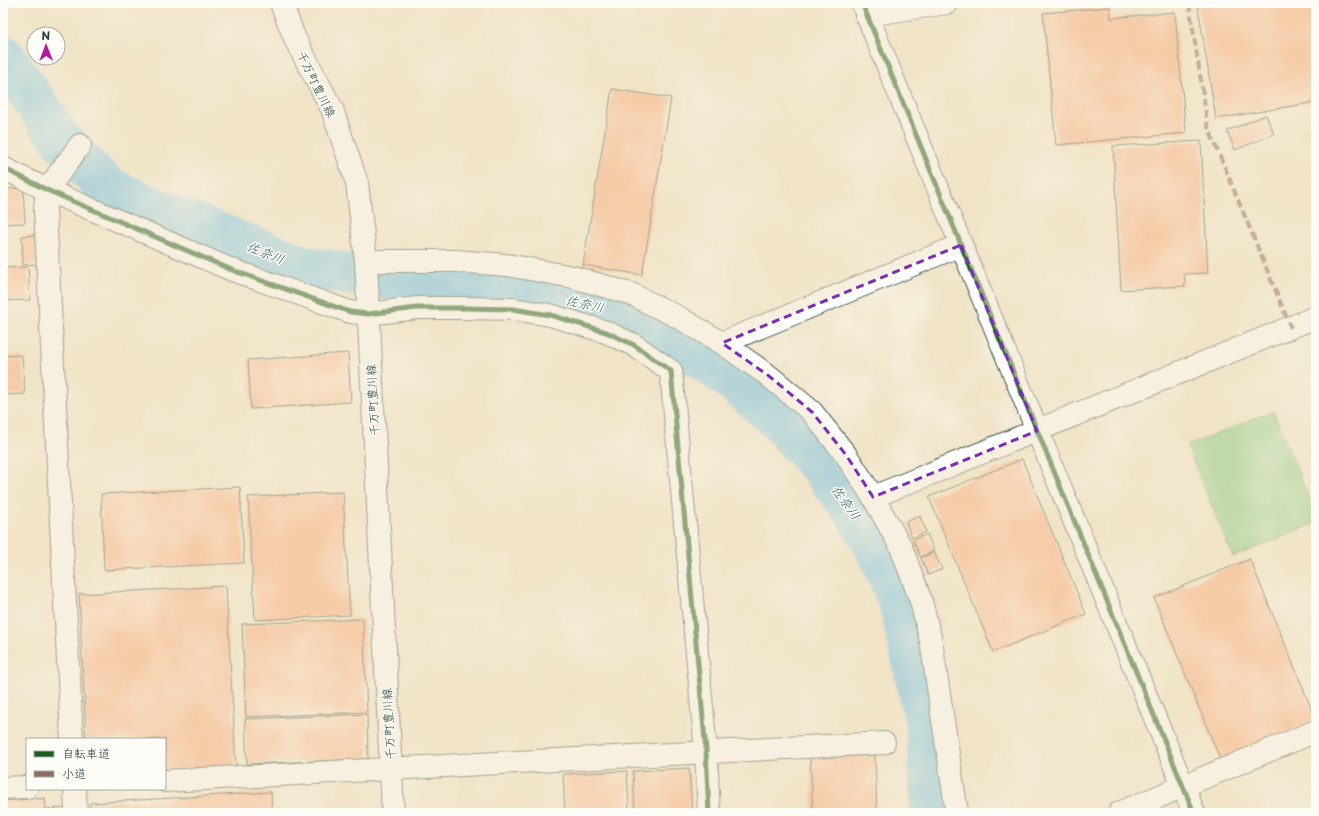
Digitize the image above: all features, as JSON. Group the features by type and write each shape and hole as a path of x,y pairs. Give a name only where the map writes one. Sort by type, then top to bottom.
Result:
{"street":[{"name":"千万町豊川線","path":"281,3 295,39 332,109 357,183 366,261 393,813"},
{"path":"947,3 864,9 1194,813"},
{"path":"72,738 44,209 51,184 80,145"},
{"path":"3,168 51,184 232,270 350,312 368,314 417,308 464,308 513,309 550,315 606,332 634,344 672,371 706,751 709,813"},
{"path":"722,343 961,245"},
{"path":"366,261 400,259 500,264 573,277 631,294 678,317 722,343 770,376 812,412 846,455 873,497 901,547 921,601 930,641 957,813"},
{"path":"873,497 1316,317"},
{"path":"1119,813 1316,731"},
{"path":"166,781 391,770 706,751 884,743"},
{"path":"3,788 26,787"},
{"path":"75,790 76,813"}],"highlighted area":[{"path":"961,245 1037,431 873,497 846,455 812,412 769,376 722,343"}],"green space":[{"path":"1273,411 1316,515 1316,523 1233,557 1187,446"}],"building":[{"path":"1220,3 1316,3 1316,102 1216,119 1198,7"},
{"path":"1110,7 1111,18 1175,12 1186,133 1056,145 1043,13"},
{"path":"612,89 671,98 642,275 583,265"},
{"path":"1266,115 1274,134 1235,150 1227,131"},
{"path":"1201,141 1208,273 1184,274 1185,286 1121,290 1113,146"},
{"path":"23,188 25,223 3,224 3,189"},
{"path":"37,235 39,264 23,265 22,236"},
{"path":"28,267 30,300 3,301 3,268"},
{"path":"348,353 351,402 251,409 248,360"},
{"path":"22,355 25,394 3,395 3,356"},
{"path":"1022,459 1086,614 993,652 929,497"},
{"path":"240,487 244,563 104,570 101,494"},
{"path":"343,492 350,615 255,620 248,497"},
{"path":"920,516 926,532 912,538 906,522"},
{"path":"927,534 934,551 920,557 913,540"},
{"path":"934,552 942,569 928,575 921,558"},
{"path":"1250,559 1316,720 1220,759 1154,598"},
{"path":"226,586 236,766 166,770 166,738 86,738 79,594"},
{"path":"363,619 367,712 246,717 242,624"},
{"path":"367,714 368,759 247,764 245,719"},
{"path":"875,755 877,813 813,813 810,758"},
{"path":"689,768 692,813 635,813 633,771"},
{"path":"627,771 629,813 565,813 563,774"},
{"path":"271,792 272,813 90,813 90,803"},
{"path":"45,798 46,809 67,808 67,813 3,813 3,801"}],"waterway":[{"name":"佐奈川","path":"3,56 62,141 107,188 145,205 306,268 459,289 573,299 620,312 690,350 735,382 775,417 820,466 858,516 882,558 901,606 927,725 932,813"}],"marked path":[{"path":"1189,3 1208,127 1291,328"}],"cycle path":[{"path":"862,3 1194,813"},
{"path":"3,168 47,190 232,270 350,312 368,314 417,308 464,308 513,309 550,315 606,332 634,345 671,371 706,751 709,813"}]}
